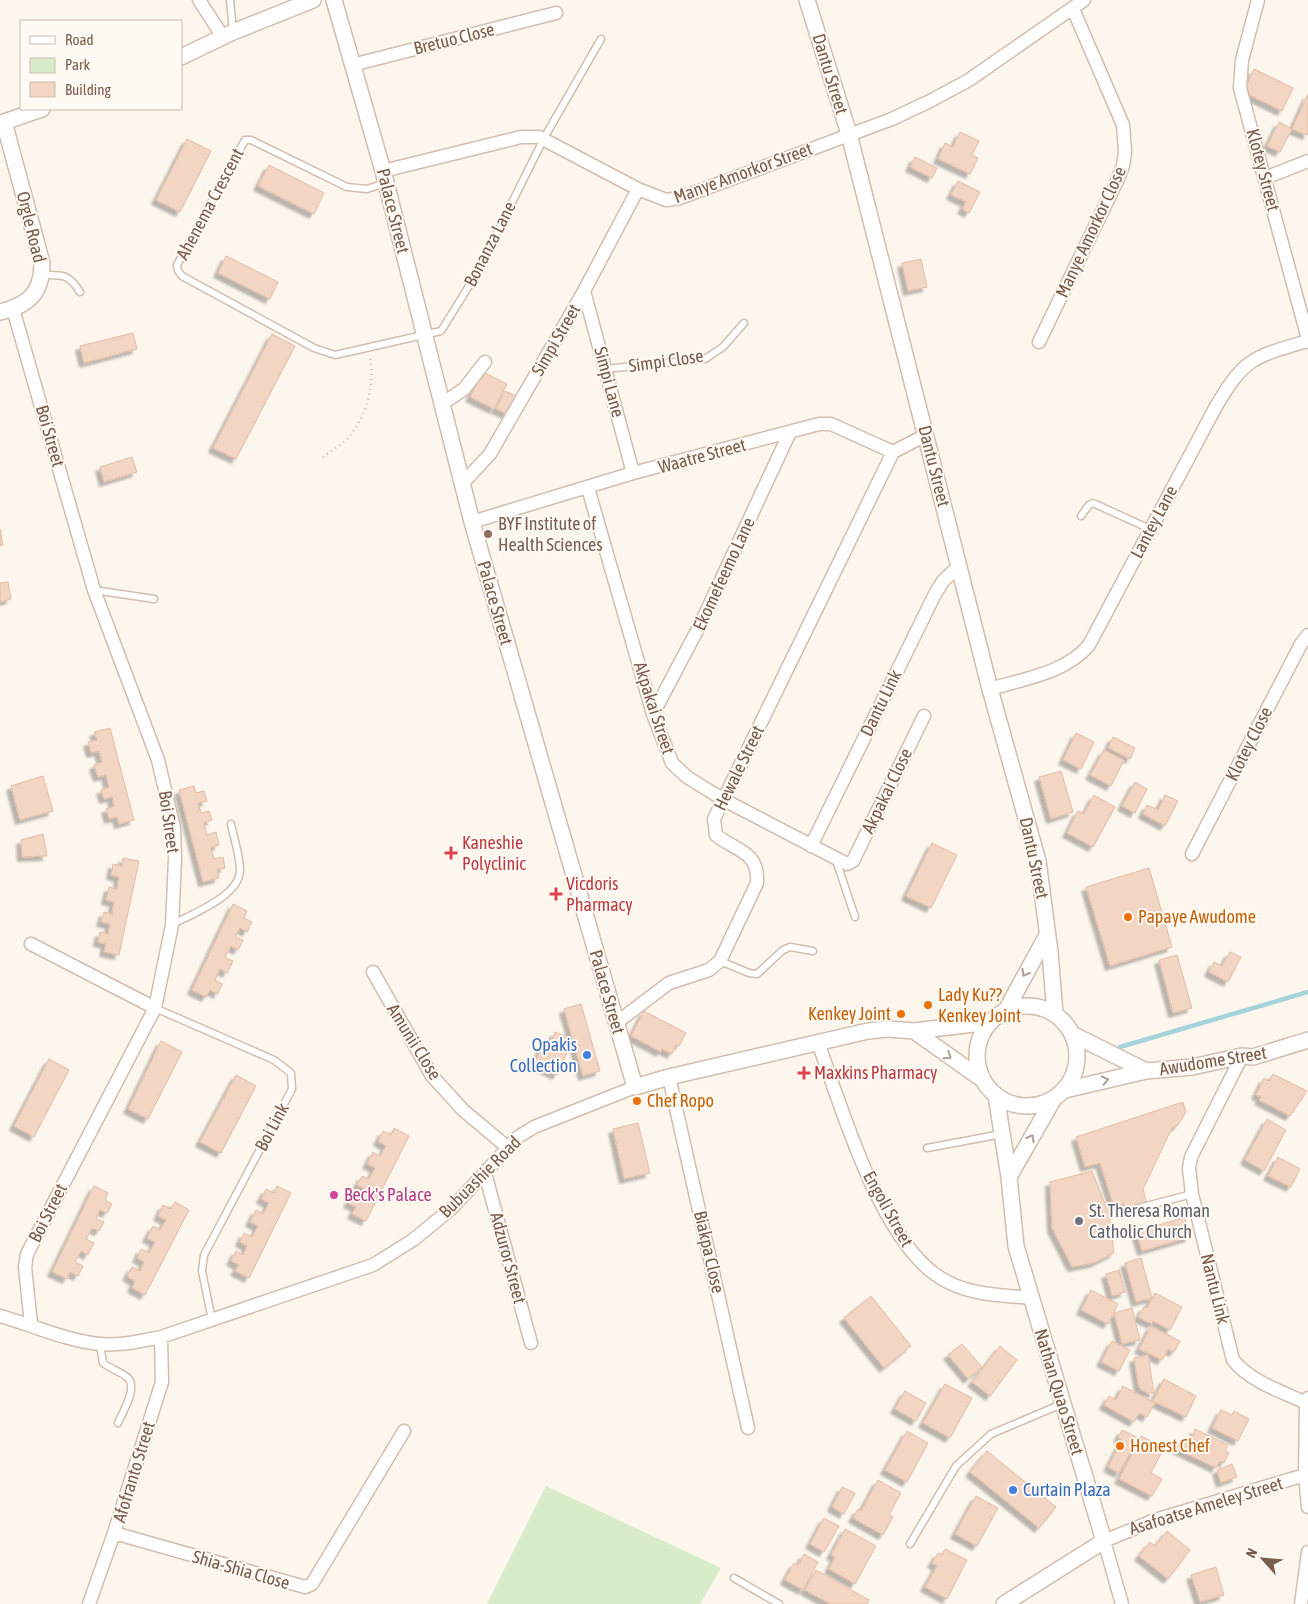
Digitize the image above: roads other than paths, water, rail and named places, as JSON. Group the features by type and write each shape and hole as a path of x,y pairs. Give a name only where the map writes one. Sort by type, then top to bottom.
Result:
{"street":[{"path":"199,0 228,34"},
{"path":"182,57 228,34 313,0"},
{"name":"Palace Street","path":"334,0 384,177 472,522 635,1088"},
{"name":"Dantu Street","path":"807,0 849,134 990,688 1038,861 1054,1014"},
{"name":"Manye Amorkor Street","path":"384,177 522,137 544,138 638,189 666,200 680,198 892,119 969,80 1084,0"},
{"name":"Klotey Street","path":"1258,0 1245,46 1240,79 1242,94 1308,340"},
{"name":"Manye Amorkor Close","path":"1039,342 1114,189 1123,166 1125,152 1123,125 1073,9"},
{"name":"Bretuo Close","path":"352,65 556,13"},
{"path":"2,122 39,110"},
{"name":"Orgle Road","path":"2,122 42,263 42,275 35,294 6,311"},
{"path":"1265,178 1308,161"},
{"name":"Simpi Street","path":"462,484 490,454 584,291 638,189"},
{"name":"Simpi Lane","path":"584,291 633,474"},
{"name":"Boi Street","path":"6,311 94,590 158,760 174,828 175,859 172,925 155,1008 27,1254 25,1267 31,1324"},
{"name":"Lantey Lane","path":"990,688 1047,671 1080,655 1089,645 1214,410 1234,378 1246,365 1261,355 1308,340"},
{"path":"442,404 464,389 485,362"},
{"name":"Waatre Street","path":"472,522 633,474 820,424 828,424 893,452"},
{"name":"Ekomefeemo Lane","path":"653,714 701,623 790,432"},
{"path":"893,452 926,435"},
{"name":"Hewale Street","path":"720,961 757,883 758,870 752,858 716,835 714,819 893,452"},
{"name":"Akpakai Street","path":"588,488 653,714 672,763 687,776 724,800 841,861"},
{"name":"Dantu Link","path":"811,846 935,594 943,581 959,566"},
{"name":"Klotey Close","path":"1192,854 1301,644 1308,635"},
{"name":"Akpakai Close","path":"841,861 853,861 924,716"},
{"path":"1005,1012 1047,935"},
{"path":"32,944 155,1008"},
{"path":"616,1023 670,983 710,970 720,961"},
{"name":"Amunii Close","path":"373,972 432,1076 463,1110 508,1147"},
{"path":"914,1031 983,1080 996,1095 1009,1103 1024,1106 1039,1105 1053,1100 1065,1090 1073,1077 1077,1063 1077,1048 1072,1034 1054,1014 1039,1008 1022,1007 1005,1012 991,1022 982,1035 978,1050 978,1065 983,1080"},
{"name":"Bubuashie Road","path":"0,1316 31,1324 73,1339 100,1344 124,1344 160,1337 373,1265 414,1240 452,1208 508,1147 534,1127 635,1088 669,1077 868,1031 888,1029 914,1031 991,1022"},
{"name":"Awudome Street","path":"1072,1034 1146,1071"},
{"name":"Awudome Street","path":"1065,1090 1146,1071 1192,1067 1242,1056 1253,1057 1308,1040"},
{"name":"Engoli Street","path":"818,1042 851,1137 884,1210 903,1242 939,1278 978,1293 1031,1298"},
{"name":"Nantu Link","path":"1242,1056 1191,1157 1189,1168 1192,1194 1233,1360 1248,1375 1307,1400"},
{"name":"Biakpa Close","path":"669,1077 748,1428"},
{"name":"Nathan Quao Street","path":"996,1095 1009,1177 1016,1246 1122,1604"},
{"path":"1009,1177 1053,1100"},
{"name":"Adzuror Street","path":"486,1173 531,1343"},
{"name":"Afofranto Street","path":"89,1604 114,1533 162,1382 160,1337"},
{"path":"1307,1400 1306,1475 1308,1506"},
{"name":"Shia-Shia Close","path":"114,1533 305,1587 312,1584 404,1431"},
{"name":"Asafoatse Ameley Street","path":"1104,1541 1155,1520 1306,1475"},
{"path":"1004,1604 1104,1541"},
{"path":"1301,1604 1308,1552"}],"lane":[{"path":"228,34 230,0"},
{"name":"Bonanza Lane","path":"423,334 441,331 477,273 544,138 601,39"},
{"name":"Ahenema Crescent","path":"384,177 367,189 346,187 251,140 245,140 177,268 182,276 327,353 335,355 423,334"},
{"path":"42,275 62,275 71,279 80,292"},
{"name":"Simpi Close","path":"605,369 705,359 723,346 744,323"},
{"path":"1081,516 1089,505 1093,503 1150,530"},
{"path":"94,590 154,599"},
{"path":"172,925 216,902 235,887 240,872 231,824"},
{"path":"841,861 855,917"},
{"path":"720,961 749,973 757,974 783,950 790,947 813,951"},
{"name":"Boi Link","path":"155,1008 274,1060 291,1073 292,1090 204,1256 202,1271 212,1320"},
{"path":"927,1148 1002,1134"},
{"path":"1131,1210 1192,1194"},
{"path":"100,1344 104,1363 128,1378 131,1383 131,1392 118,1423"},
{"path":"910,1544 956,1466 990,1434 1062,1404"},
{"path":"734,1578 779,1604"}],"waterway":[{"path":"1120,1047 1308,992"}],"place":[{"name":"BYF Institute of Health Sciences","path":"488,534"},
{"name":"Kaneshie Polyclinic","path":"451,853"},
{"name":"Vicdoris Pharmacy","path":"556,894"},
{"name":"Papaye Awudome","path":"1128,917"},
{"name":"Lady Ku?? Kenkey Joint","path":"928,1005"},
{"name":"Kenkey Joint","path":"901,1014"},
{"name":"Opakis Collection","path":"587,1055"},
{"name":"Maxkins Pharmacy","path":"804,1073"},
{"name":"Chef Ropo","path":"637,1101"},
{"name":"Beck's Palace","path":"334,1195"},
{"name":"St. Theresa Roman Catholic Church","path":"1079,1221"},
{"name":"Honest Chef","path":"1120,1446"},
{"name":"Curtain Plaza","path":"1013,1490"}]}
